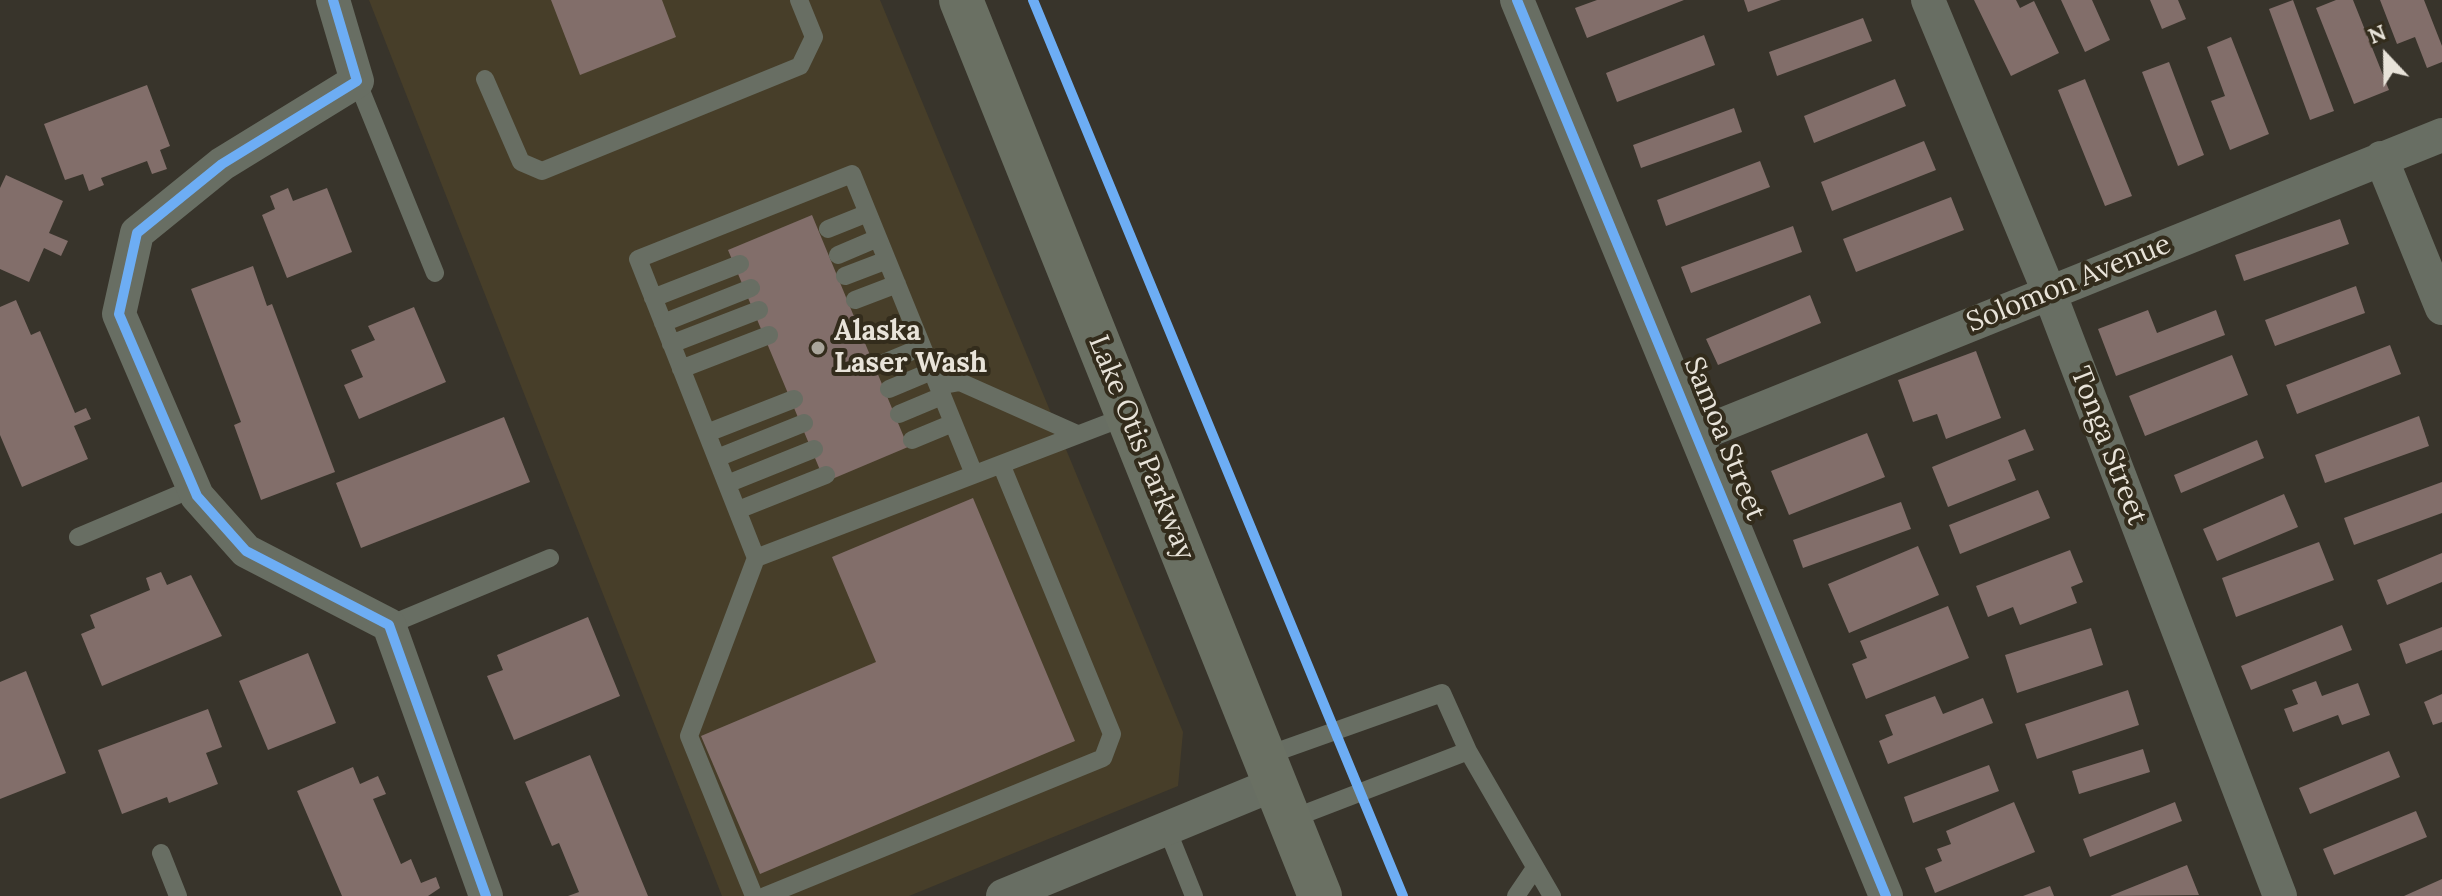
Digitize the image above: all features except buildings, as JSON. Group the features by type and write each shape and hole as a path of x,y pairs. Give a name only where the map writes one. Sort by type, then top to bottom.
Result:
{"main road":[{"name":"Lake Otis Parkway","path":"961,0 1320,896"}],"street":[{"path":"333,0 357,81 222,164 137,233 119,314 194,488 246,551 389,625 486,896"},
{"name":"Samoa Street","path":"1517,0 1886,896"},
{"name":"Tonga Street","path":"1928,0 2049,292 2280,896"},
{"name":"Solomon Avenue","path":"1697,435 2442,135"},
{"path":"2381,158 2442,308"},
{"path":"1003,896 1278,786"}],"lane":[{"path":"485,79 521,162 542,171 800,66 814,37 799,0"},
{"path":"357,81 435,273"},
{"path":"754,896 689,736 756,558 638,259 852,174 974,474"},
{"path":"828,229 868,213"},
{"path":"838,255 878,238"},
{"path":"845,276 887,260"},
{"path":"653,298 740,264"},
{"path":"855,300 897,284"},
{"path":"663,323 751,288"},
{"path":"671,344 759,310"},
{"path":"681,369 769,335"},
{"path":"881,364 922,347"},
{"path":"889,389 960,382 1077,434"},
{"path":"899,414 937,384"},
{"path":"707,433 794,399"},
{"path":"756,558 1129,415"},
{"path":"717,458 804,423"},
{"path":"912,440 953,423"},
{"path":"727,484 814,449"},
{"path":"765,896 1103,758 1112,734 1001,464"},
{"path":"738,510 826,475"},
{"path":"78,537 194,488"},
{"path":"389,625 550,558"},
{"path":"1278,786 1442,693 1468,751 1552,896"},
{"path":"1278,786 1468,751"},
{"path":"1167,829 1194,896"},
{"path":"161,853 178,896"},
{"path":"1516,896 1535,868"}],"shaded area":[{"path":"369,0 880,0 1183,732 1178,786 909,896 722,896"}],"cycle path":[{"path":"333,0 357,81 222,164 137,233 119,314 197,496 246,551 389,625 486,896"},
{"path":"1033,0 1403,896"},
{"path":"1517,0 1886,896"}],"place":[{"name":"Alaska Laser Wash","path":"818,348"}]}
